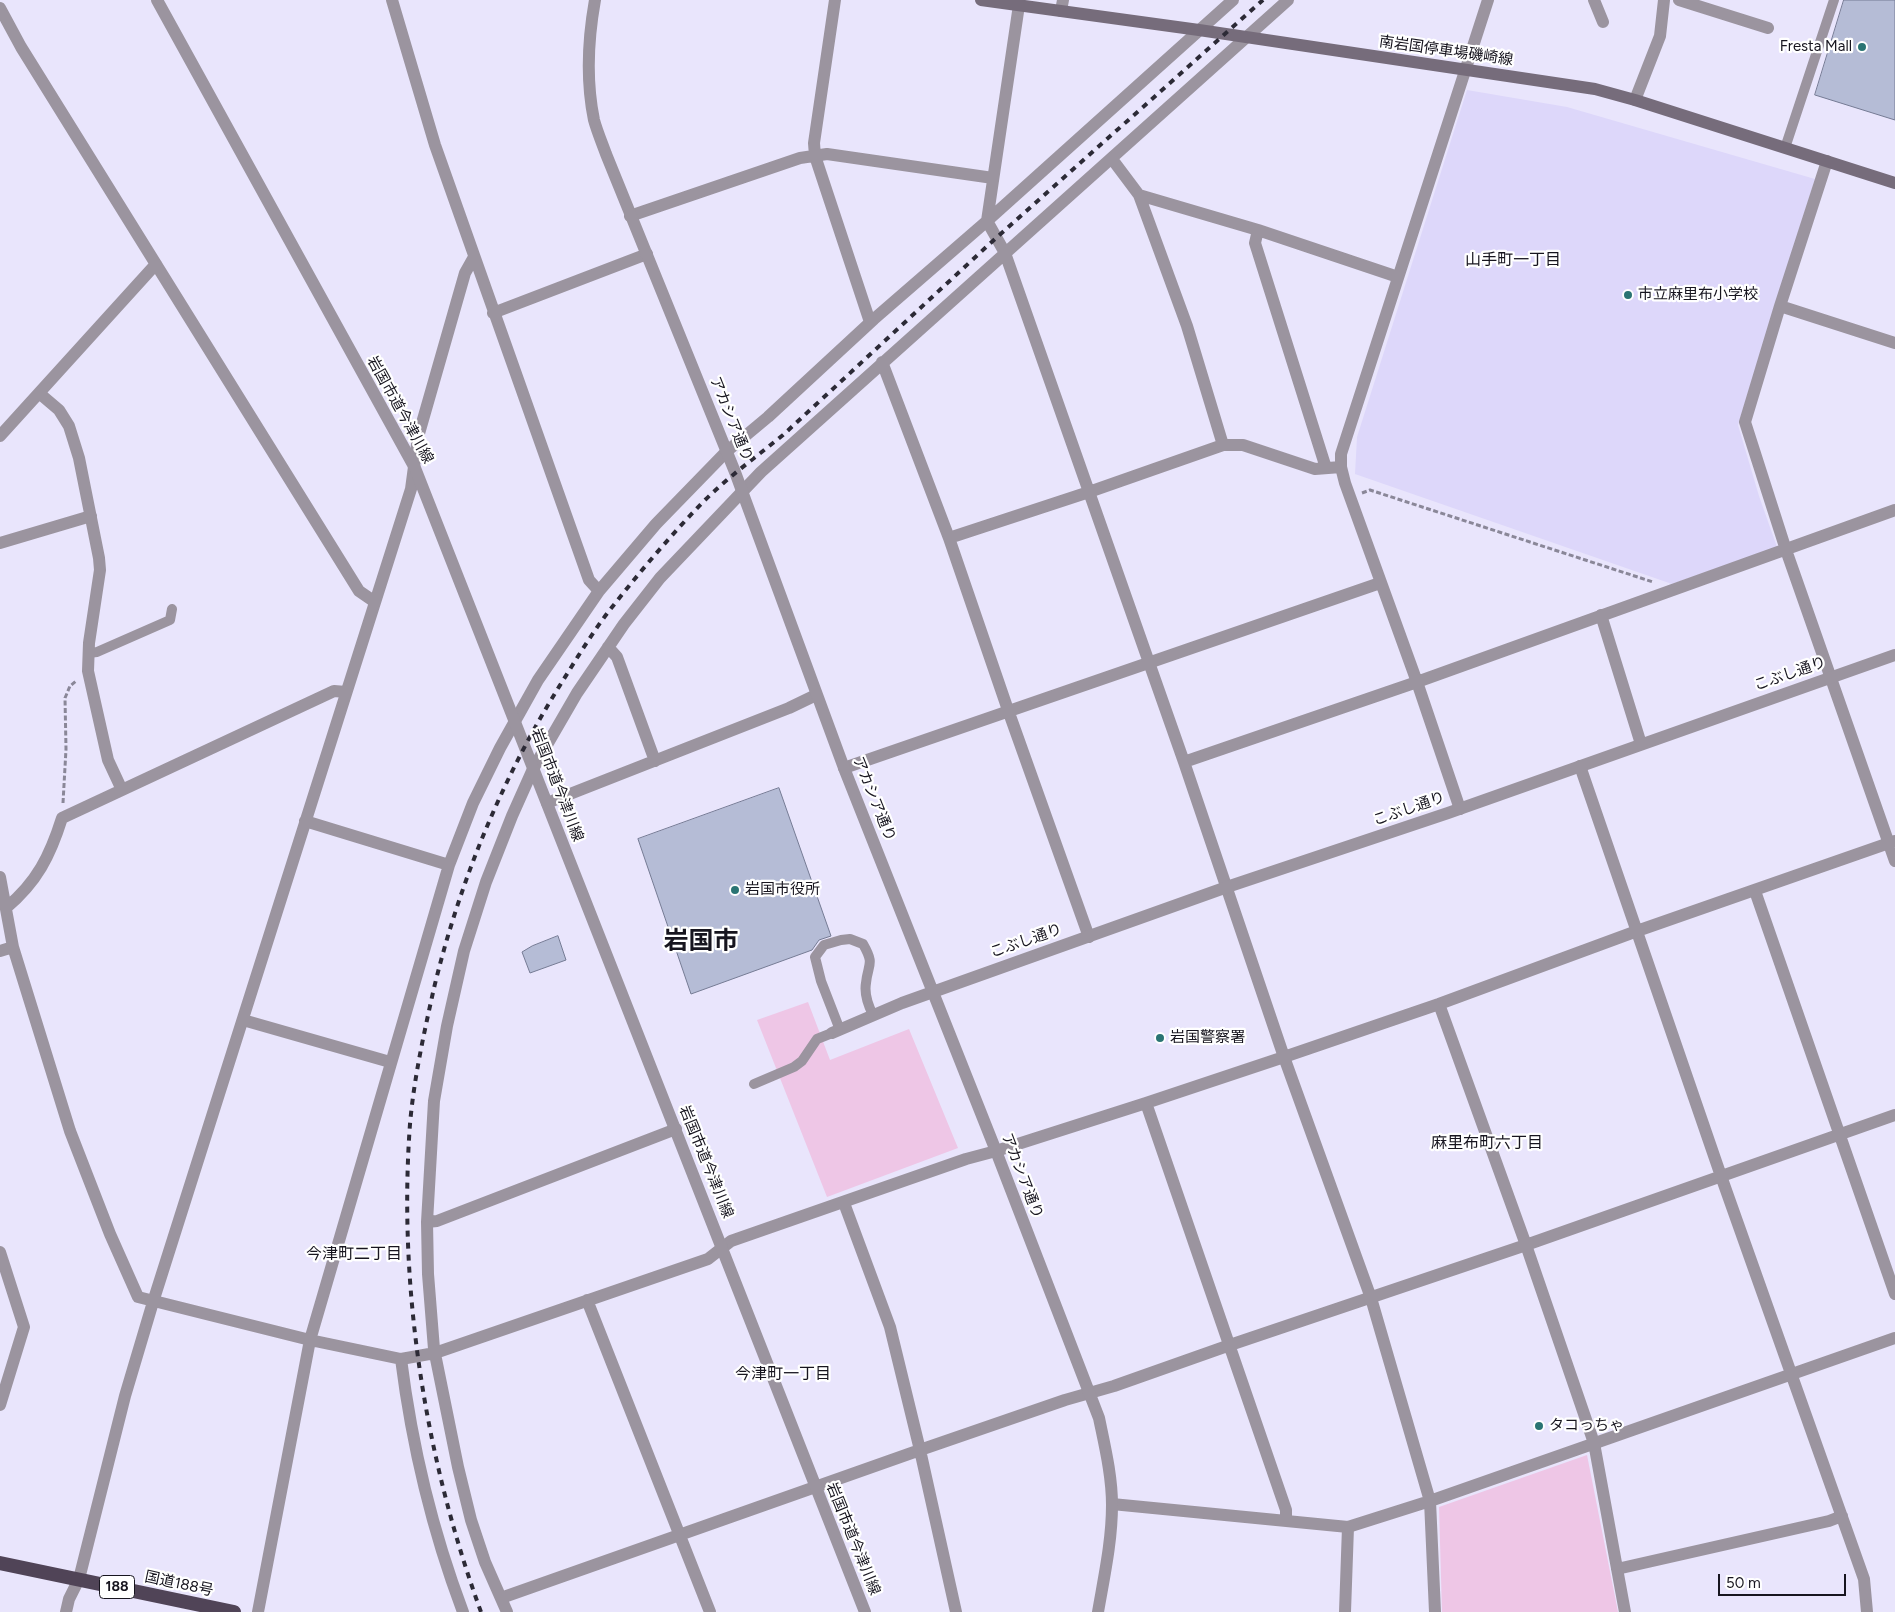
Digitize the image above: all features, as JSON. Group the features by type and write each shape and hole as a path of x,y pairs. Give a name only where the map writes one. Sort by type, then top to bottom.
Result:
{"highway":[{"name":"国道188号","path":"0,1563 234,1612"}],"main road":[{"name":"南岩国停車場磯崎線","path":"981,0 1019,5 1062,6 1246,38 1587,88 1635,100 1895,183"}],"street":[{"name":"岩国市道今津川線","path":"156,0 414,468 676,1129 814,1487 865,1612"},
{"path":"392,0 434,145 589,580 598,592"},
{"name":"アカシア通り","path":"595,0 591,26 589,79 594,121 630,216 742,491 844,768 996,1151 1098,1418 1108,1458 1112,1504 1111,1536 1098,1612"},
{"path":"835,0 814,143 816,156 870,322"},
{"path":"258,1612 310,1340 390,1062 449,865 473,803 515,720 549,664 598,592 656,524 726,452 768,417 870,322 987,221 1233,0"},
{"path":"506,1612 485,1562 458,1467 435,1353 428,1283 427,1222 434,1101 447,1026 464,951 486,882 533,769 577,693 608,647 660,578 742,491 882,362 1112,159 1288,0"},
{"path":"1460,809 1340,467 1340,454 1488,0"},
{"path":"1594,0 1603,22"},
{"path":"1635,100 1660,36 1664,0"},
{"path":"1679,0 1768,28"},
{"path":"1019,5 987,221 1005,253 1184,762 1284,1057 1371,1298 1430,1501 1434,1612"},
{"path":"0,8 21,47 359,591 375,602"},
{"path":"630,216 800,158 827,154 993,178"},
{"path":"1112,159 1139,195 1187,326 1224,445"},
{"path":"1827,161 1745,422 1830,678 1892,842 1895,861"},
{"path":"1139,195 1258,230 1398,277"},
{"path":"1258,230 1255,242 1326,468"},
{"path":"493,313 647,254"},
{"path":"66,1612 69,1599 80,1579 125,1396 153,1302 411,489 421,427 465,273 474,257"},
{"path":"0,436 156,264"},
{"path":"1780,306 1895,343"},
{"path":"882,362 949,538 1089,937"},
{"path":"39,394 59,410 69,426 79,458 100,570 88,653 88,671 108,760 122,790"},
{"path":"949,538 1224,445 1243,445 1315,469 1340,467"},
{"path":"1184,762 1417,682 1895,510"},
{"path":"0,543 90,516"},
{"path":"844,768 1380,583"},
{"path":"1601,615 1641,744"},
{"path":"608,647 617,657 655,761"},
{"name":"こぶし通り","path":"836,1032 873,1015 932,993 1226,887 1460,809 1895,654"},
{"path":"6,908 23,893 40,871 54,842 62,818 334,691 346,692"},
{"path":"547,803 789,708 816,695"},
{"path":"1580,766 1721,1176 1864,1579 1867,1612"},
{"path":"305,821 449,865"},
{"path":"0,877 13,948 70,1131 138,1297 310,1340 401,1359 435,1353 708,1258 731,1241 966,1159 1146,1103 1439,1004 1638,931 1892,842"},
{"path":"1755,891 1895,1294"},
{"path":"0,951 13,948"},
{"path":"1439,1004 1526,1245 1594,1443 1624,1612"},
{"path":"243,1020 390,1062"},
{"path":"1146,1103 1286,1510 1286,1521"},
{"path":"501,1598 920,1450 1065,1400 1114,1386 1526,1245 1895,1115"},
{"path":"427,1222 437,1222 676,1129"},
{"path":"844,1202 890,1327 956,1612"},
{"path":"0,1252 24,1327 0,1405"},
{"path":"587,1300 710,1612"},
{"path":"1112,1504 1348,1527 1430,1501 1895,1338"},
{"path":"401,1359 420,1472 440,1547 463,1612"},
{"path":"1617,1569 1829,1522 1842,1516"},
{"path":"1345,1612 1348,1527"}],"lane":[{"path":"1785,148 1834,0"},
{"path":"88,653 97,652 170,620 172,609"},
{"path":"754,1084 794,1068 802,1062 818,1039 836,1032 815,957 824,945 850,939 863,944 870,960 870,968 865,985 867,1001 873,1015"}],"path":[{"path":"1350,496 1370,490 1675,590"},
{"path":"62,818 66,749 65,698 70,686 88,671"}],"shaded area":[{"path":"1467,90 1567,107 1815,179 1738,425 1759,496 1777,547 1672,584 1355,474 1357,437"},
{"path":"808,1002 830,1060 909,1029 958,1148 827,1197 757,1020"},
{"path":"1587,1455 1618,1612 1442,1612 1439,1507"}],"building":[{"name":"Fresta Mall","path":"1844,0 1895,0 1895,120 1815,95"},
{"name":"岩国市役所","path":"779,788 831,936 819,940 812,950 691,994 638,839"},
{"path":"558,936 566,960 530,973 522,952"}],"railway":[{"path":"481,1612 461,1554 445,1494 431,1433 420,1371 412,1309 407,1185 414,1090 434,988 470,869 502,792 521,754 573,664 609,611 678,528 703,502 783,435 996,238 1263,0"}],"place":[{"name":"Fresta Mall","path":"1862,47"},
{"name":"市立麻里布小学校","path":"1628,295"},
{"name":"岩国市役所","path":"735,890"},
{"name":"岩国警察署","path":"1160,1038"},
{"name":"タコっちゃ","path":"1539,1426"}],"district":[{"name":"山手町一丁目","path":"1513,260"},
{"name":"岩国市","path":"701,942"},
{"name":"麻里布町六丁目","path":"1487,1143"},
{"name":"今津町二丁目","path":"354,1254"},
{"name":"今津町一丁目","path":"783,1374"}]}
